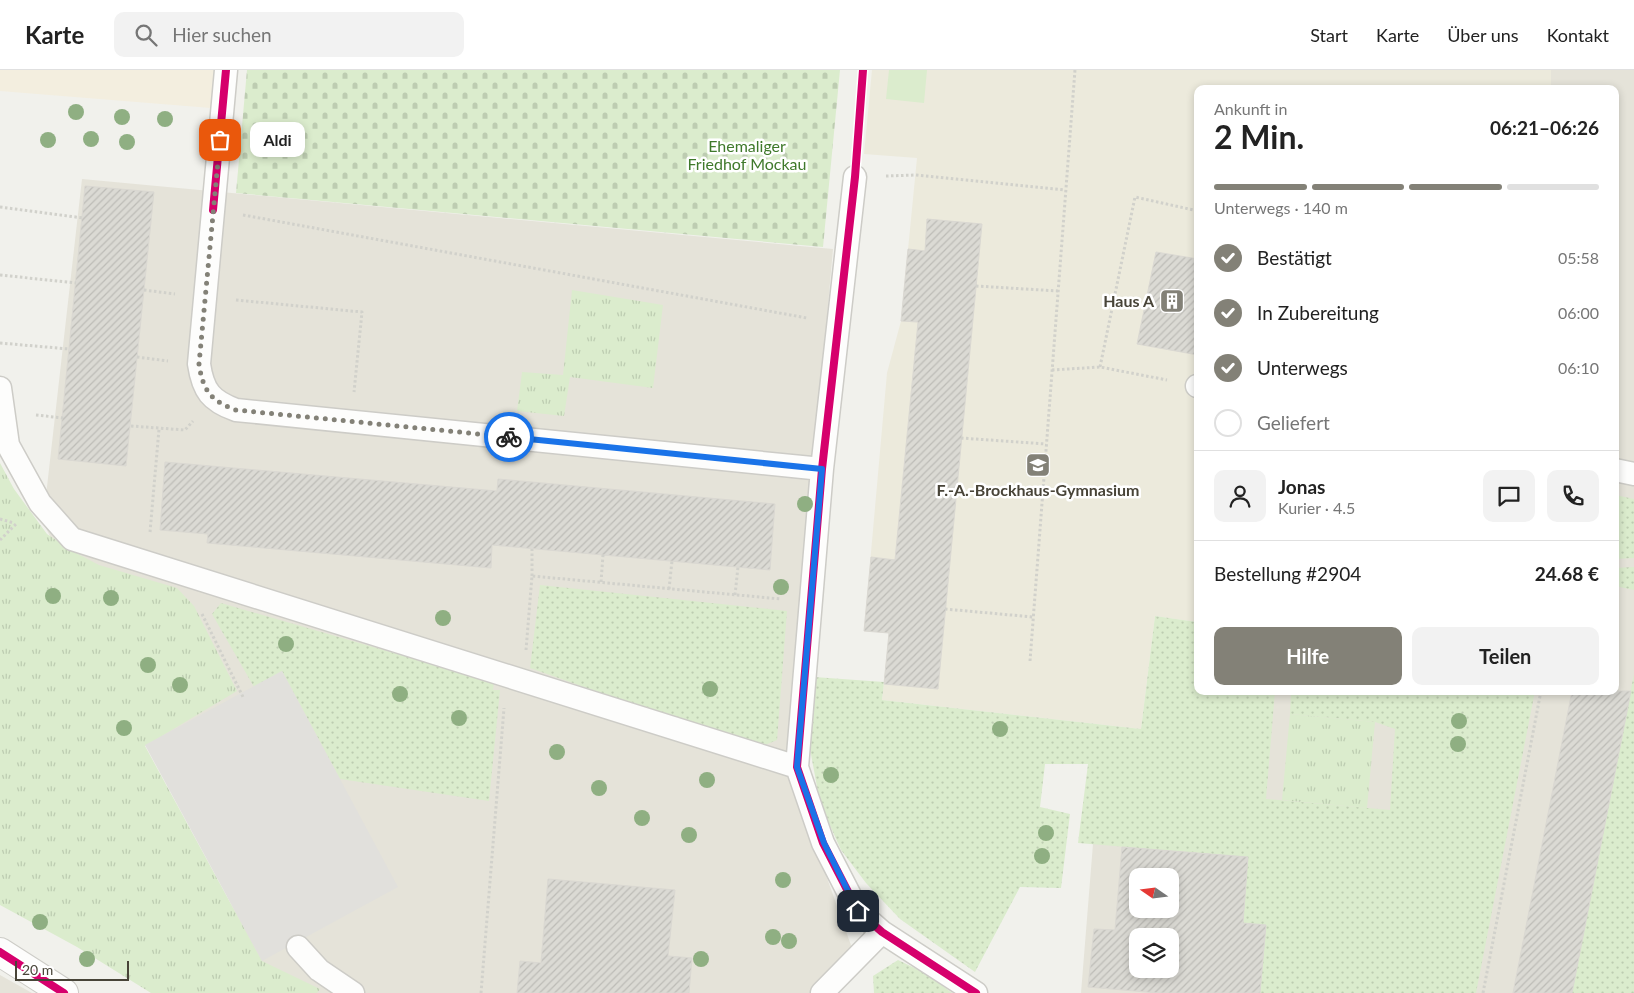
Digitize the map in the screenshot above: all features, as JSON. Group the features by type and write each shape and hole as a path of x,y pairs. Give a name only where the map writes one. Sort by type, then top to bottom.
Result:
{"street":[{"path":"0,952 64,993"}],"lane":[{"path":"226,70 199,364 202,380 209,394 222,405 236,410 822,469"},
{"path":"855,177 822,469 797,767 824,843 858,911 882,932 976,993"},
{"path":"0,388 8,444 40,503 72,539 797,767"},
{"path":"1619,471 1634,474"},
{"path":"822,993 882,932"},
{"path":"298,947 319,970 353,993"}],"path":[{"path":"1030,661 1075,70"},
{"path":"855,177 915,175 1065,190"},
{"path":"1100,367 1135,197 1194,210"},
{"path":"0,207 82,218"},
{"path":"213,210 838,323"},
{"path":"0,275 76,283"},
{"path":"976,286 1058,291"},
{"path":"144,290 362,312 351,422"},
{"path":"0,343 69,349"},
{"path":"1052,370 1100,367 1194,385"},
{"path":"131,426 184,430 214,398"},
{"path":"148,562 159,429"},
{"path":"961,438 1046,444"},
{"path":"0,540 18,523"},
{"path":"528,627 532,549"},
{"path":"601,582 603,555"},
{"path":"669,588 672,561"},
{"path":"735,595 738,567"},
{"path":"182,573 243,698"},
{"path":"532,576 773,598"},
{"path":"945,609 1034,617"},
{"path":"481,993 507,675"},
{"path":"1483,993 1540,695"}],"shaded area":[{"path":"0,70 215,70 211,108 0,91"},
{"name":"F.-A.-Brockhaus-Gymnasium","path":"872,70 1551,70 1551,85 1194,85 1194,622 1155,616 1141,729 882,700 889,633 864,631 887,373 901,321 917,158 864,154"},
{"path":"1551,70 1634,70 1634,993 1081,993 1093,844 1141,729 1194,628 1194,695 1619,695 1619,85 1551,85"},
{"path":"82,179 833,249 787,766 852,948 814,993 275,993 43,522"},
{"path":"282,671 398,887 262,961 145,745"},
{"path":"0,975 32,993 0,993"}],"green space":[{"name":"Ehemaliger Friedhof Mockau","path":"247,70 840,70 823,247 236,193"},
{"path":"889,70 927,70 924,103 886,99"},
{"path":"572,290 663,305 653,388 570,377 564,416 517,411 522,372 563,375"},
{"path":"0,463 14,489 47,534 74,552 99,565 177,588 194,606 237,691 145,746 262,961 320,989 317,993 151,993 77,947 0,905"},
{"path":"1619,496 1634,499 1634,558 1619,559"},
{"path":"1634,567 1634,590 1619,587 1619,568"},
{"path":"540,585 787,611 777,740 758,748 530,668"},
{"path":"221,603 494,682 493,690 500,690 489,801 340,779 282,671 254,687 212,614"},
{"path":"1155,616 1194,622 1194,695 1275,695 1266,799 1390,810 1395,729 1375,722 1290,714 1291,695 1534,695 1476,993 1260,993 1266,925 1243,923 1248,857 1078,843 1088,764 1045,764 1040,807 1070,814 1061,888 1020,887 975,972 900,919 866,883 841,850 820,803 808,738 814,677 884,682 882,700 1141,729"},
{"path":"1634,674 1634,993 1571,993"},
{"path":"1290,714 1375,722 1367,808 1282,800"},
{"path":"898,960 927,974 952,993 874,993 873,976"}],"building":[{"path":"85,186 154,192 126,466 58,459"},
{"path":"927,219 982,224 938,689 884,684 889,633 864,631 871,557 895,560 918,322 901,321 908,249 925,251"},
{"name":"Haus A","path":"1156,252 1194,258 1194,354 1137,344"},
{"path":"165,462 497,491 498,479 775,504 770,570 492,545 491,568 207,543 208,534 160,530"},
{"path":"1619,691 1631,691 1572,993 1513,993 1571,695 1619,695"},
{"path":"1122,847 1248,857 1243,923 1266,925 1260,993 1158,993 1088,987 1094,929 1115,930"},
{"path":"548,879 675,890 668,956 692,958 689,993 517,993 520,961 541,963"}],"cycle path":[{"path":"213,210 226,70"},
{"path":"863,70 855,177 822,469 797,767 823,843 858,911 882,932 976,993"},
{"path":"0,952 64,993"}],"way so far":[{"path":"220,140 199,364 202,380 209,394 222,405 236,410 509,437"}],"place":[{"name":"Aldi","path":"220,140"},
{"name":"Haus A","path":"1172,301"},
{"name":"F.-A.-Brockhaus-Gymnasium","path":"1038,465"}],"route":[{"path":"509,437 822,469 797,767 824,843 858,911"}]}
